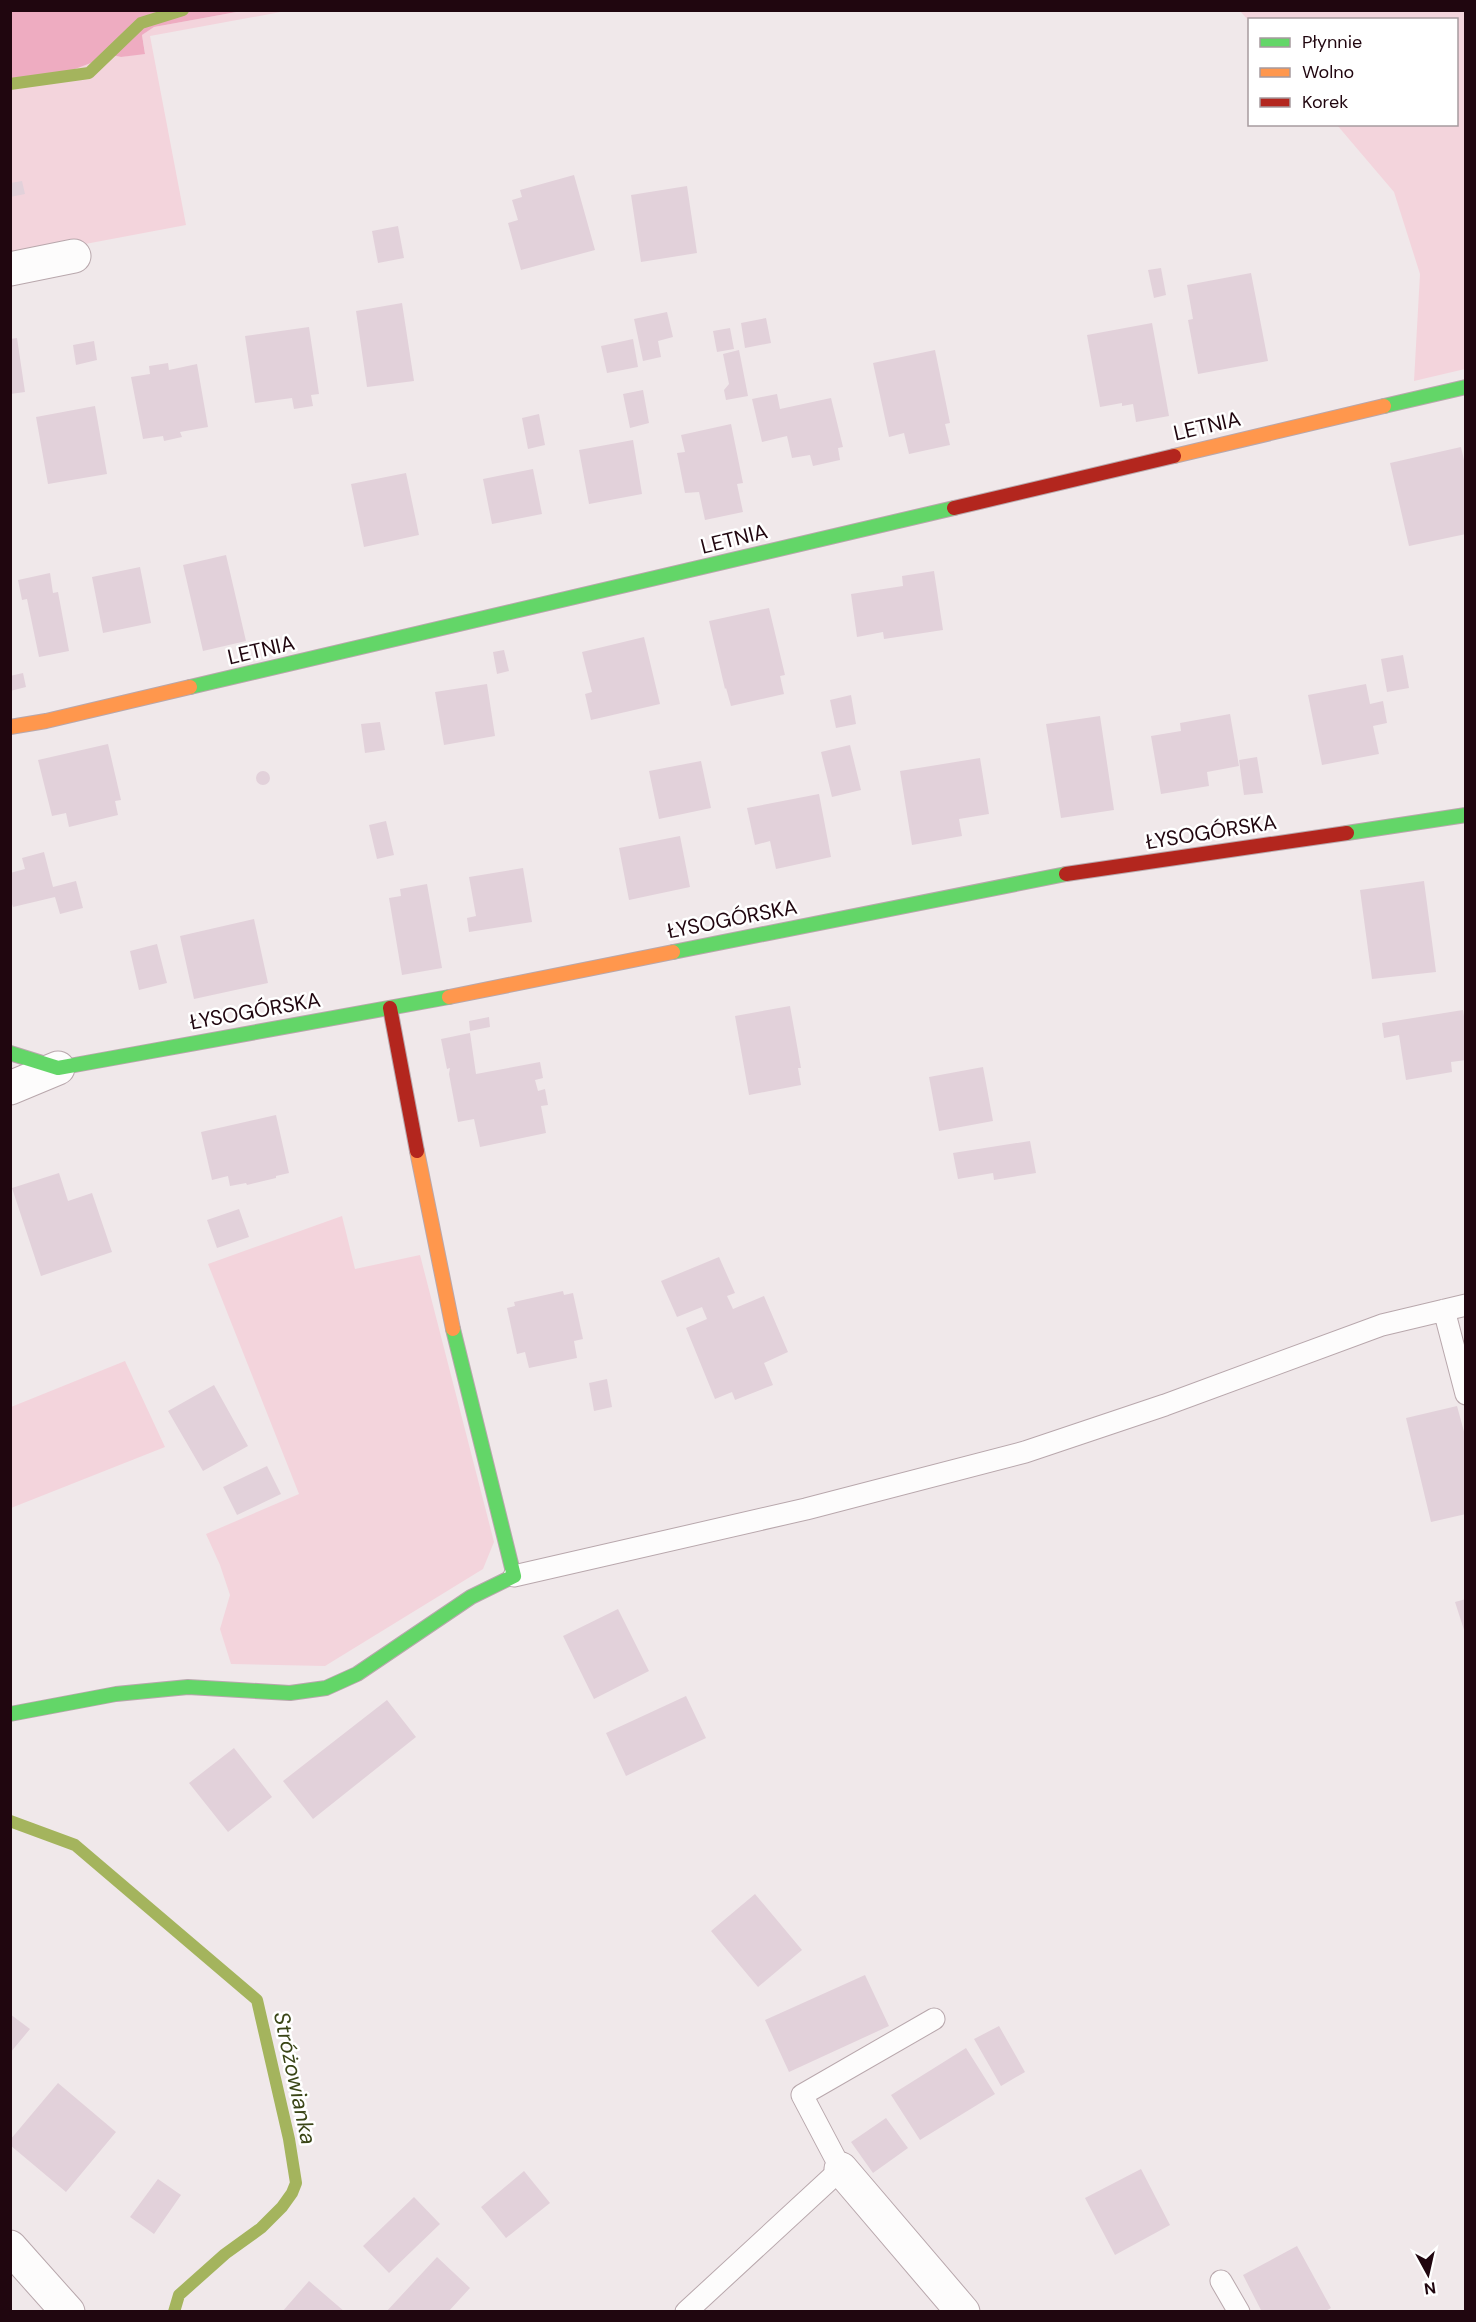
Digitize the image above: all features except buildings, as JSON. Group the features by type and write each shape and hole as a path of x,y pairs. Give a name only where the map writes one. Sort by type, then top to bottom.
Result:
{"street":[{"path":"10,268 74,256"},
{"name":"LETNIA","path":"10,727 45,721 596,594 1466,387"},
{"name":"ŁYSOGÓRSKA","path":"10,1053 58,1068 390,1008 1042,878 1466,814"},
{"path":"10,1714 116,1694 188,1687 290,1693 326,1688 357,1674 471,1597 514,1576 460,1361 430,1221 390,1008"},
{"path":"10,1088 58,1068"},
{"path":"841,2169 963,2312"},
{"path":"10,2247 68,2312"}],"lane":[{"path":"514,1576 806,1509 1025,1452 1165,1405 1382,1325 1466,1305"},
{"path":"1444,1310 1466,1394"},
{"path":"686,2312 841,2169 802,2095 934,2019"},
{"path":"1221,2281 1239,2312"}],"shaded area":[{"path":"10,11 242,11 154,27 142,35 145,54 121,57 112,55 59,75 11,81"},
{"path":"242,11 286,11 150,36 186,225 11,258 11,81 112,55 121,57 145,53 142,35 154,27"},
{"path":"1240,11 1465,11 1465,369 1414,381 1420,274 1394,192 1338,126 1458,126 1458,18 1248,18 1248,20"},
{"path":"342,1216 355,1269 420,1255 494,1542 483,1569 325,1666 231,1664 220,1629 230,1595 206,1534 299,1494 208,1264"},
{"path":"125,1361 165,1447 11,1508 11,1407"}],"waterway":[{"path":"10,84 89,73 141,23 183,10"},
{"name":"Stróżowianka","path":"10,1821 75,1845 257,2000 289,2139 296,2183 282,2207 261,2228 225,2254 179,2295 174,2312"}],"traffic: fast":[{"path":"1384,406 1466,387"},
{"path":"190,687 954,508"},
{"path":"1347,833 1466,815"},
{"path":"673,952 1066,874"},
{"path":"10,1053 58,1068 449,997"},
{"path":"10,1714 116,1694 188,1687 290,1693 326,1688 357,1674 471,1597 514,1576 453,1329"}],"traffic: slow":[{"path":"1174,456 1384,406"},
{"path":"10,727 46,721 190,687"},
{"path":"449,997 673,952"},
{"path":"417,1151 453,1329"}],"traffic: jam":[{"path":"954,508 1174,456"},
{"path":"1066,874 1347,833"},
{"path":"390,1008 417,1151"}]}
